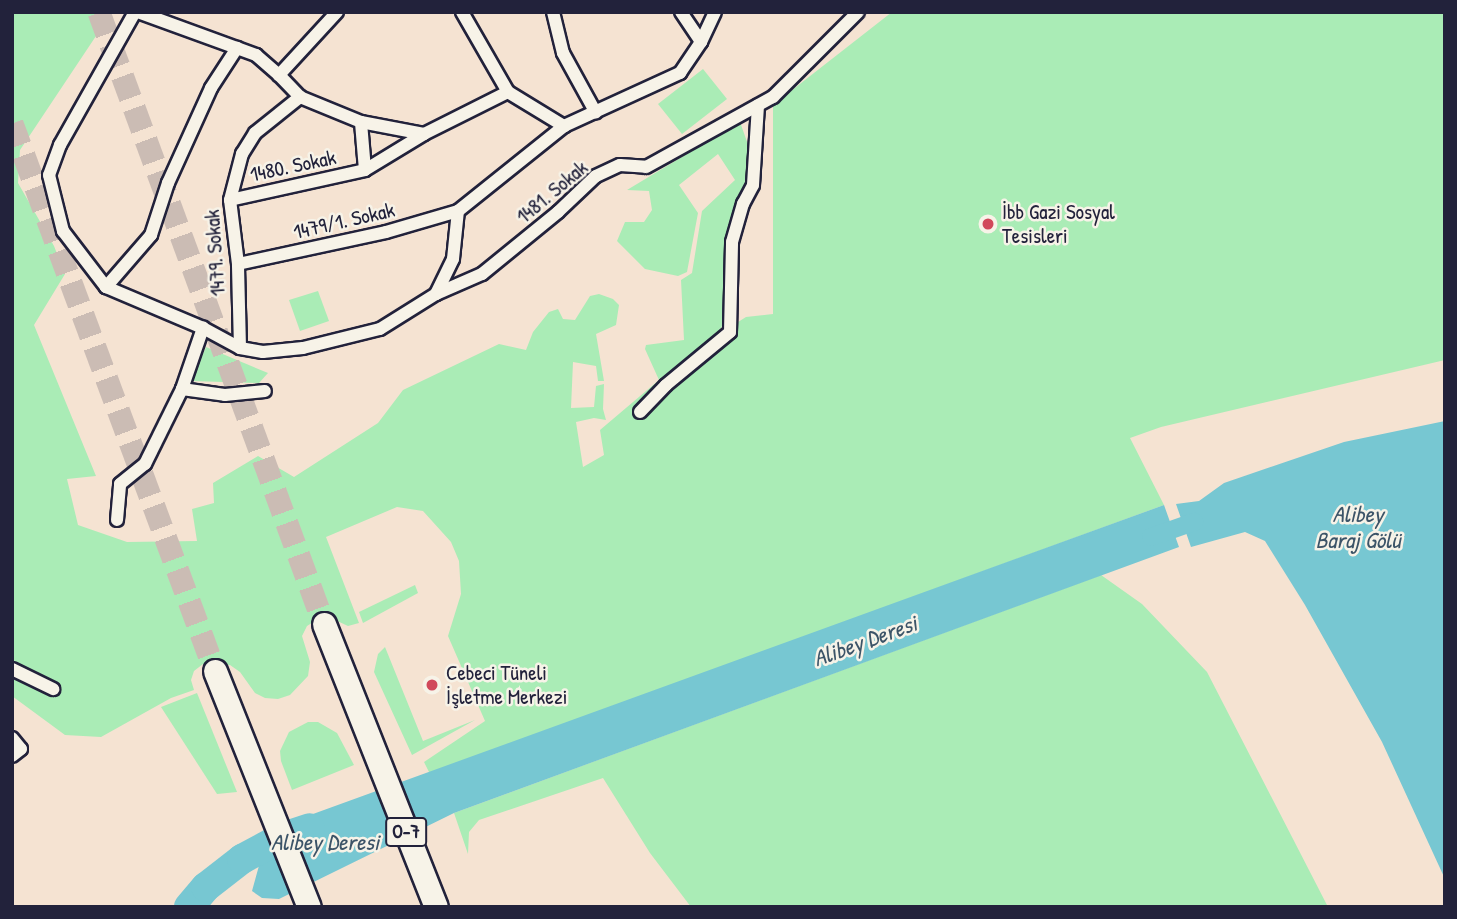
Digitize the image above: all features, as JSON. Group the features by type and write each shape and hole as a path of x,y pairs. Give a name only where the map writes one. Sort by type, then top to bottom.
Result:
{"highway":[{"name":"O-7","path":"324,624 436,907"},
{"path":"215,671 309,907"}],"street":[{"path":"240,348 202,328 106,287 63,231 49,175 61,145 137,12 256,54 300,97 361,122 424,134"},
{"path":"461,12 508,92 565,126"},
{"path":"553,12 563,53 596,113"},
{"path":"681,12 701,43"},
{"path":"436,294 453,259 457,211 565,126 680,73 701,43 715,12"},
{"name":"1481. Sokak","path":"240,348 263,352 303,348 380,328 436,294 482,274 558,212 596,176 620,165 646,167 773,97 858,12"},
{"path":"279,75 335,13"},
{"path":"106,287 151,235 168,183 211,88 237,48"},
{"name":"1480. Sokak","path":"230,200 365,170 424,134 508,92"},
{"name":"1479. Sokak","path":"240,348 237,264 230,200 242,154 255,133 300,97"},
{"path":"640,412 666,385 730,332 732,242 743,204 753,185 758,105"},
{"name":"1480. Sokak","path":"361,122 365,170"},
{"name":"1479/1. Sokak","path":"237,264 386,232 457,211"},
{"name":"1479. Sokak","path":"117,520 120,484 145,464 182,389 202,328"},
{"path":"182,389 225,395 265,391"},
{"path":"12,669 53,689"},
{"path":"12,738 21,749 12,757"}],"green space":[{"path":"12,12 112,12 20,150 18,183 54,246 65,274 34,325 96,476 67,479 78,525 127,542 197,541 192,509 214,503 213,483 258,456 294,477 378,423 403,390 499,344 526,350 533,332 549,312 558,309 563,319 575,320 590,296 599,294 613,299 619,305 616,325 596,334 604,381 598,381 596,366 573,362 571,408 594,407 596,386 604,384 603,409 606,420 594,418 576,422 583,467 604,455 600,430 659,380 645,349 646,345 684,340 681,280 692,273 702,211 735,180 718,154 679,185 698,213 687,272 678,276 645,269 617,241 625,222 644,222 652,210 649,191 627,190 740,122 751,153 750,184 725,247 723,323 719,334 746,317 773,314 773,105 892,12 1445,12 1445,360 1161,427 1130,438 1164,505 430,774 424,762 485,721 448,636 461,594 459,561 451,542 423,511 397,507 326,537 359,623 348,626 333,619 318,619 307,626 302,636 310,662 308,676 290,695 278,699 265,698 255,693 240,672 230,665 203,664 194,671 191,680 194,690 171,698 101,737 65,735 12,696"},
{"path":"703,69 727,99 682,134 658,104"},
{"path":"318,291 329,321 300,331 289,300"},
{"path":"206,347 268,373 259,383 191,381"},
{"path":"1101,575 1142,604 1207,672 1328,907 691,907 650,853 603,778 479,820 469,832 468,854 454,813"},
{"path":"415,585 418,593 363,623 359,612"},
{"path":"385,647 423,741 475,720 412,755 374,672 378,654"},
{"path":"197,693 237,792 217,794 161,707"},
{"path":"308,722 318,722 337,733 354,765 292,790 280,751 289,732"}],"water":[{"name":"Alibey Baraj Gölü","path":"1445,421 1445,879 1382,742 1305,605 1265,541 1245,532 1191,547 1176,504 1199,501 1224,483 1344,442"},
{"path":"1164,505 1179,547 454,813 279,899 262,898 252,891 260,862 298,822 313,814"}],"waterway":[{"name":"Alibey Deresi","path":"1151,537 1194,522"},
{"name":"Alibey Deresi","path":"189,907 206,887 242,859 283,837 310,828"}],"tunnel":[{"path":"99,12 324,624"},
{"path":"12,123 215,671"}],"place":[{"name":"İbb Gazi Sosyal Tesisleri","path":"988,224"},
{"name":"Cebeci Tüneli İşletme Merkezi","path":"432,685"}]}
